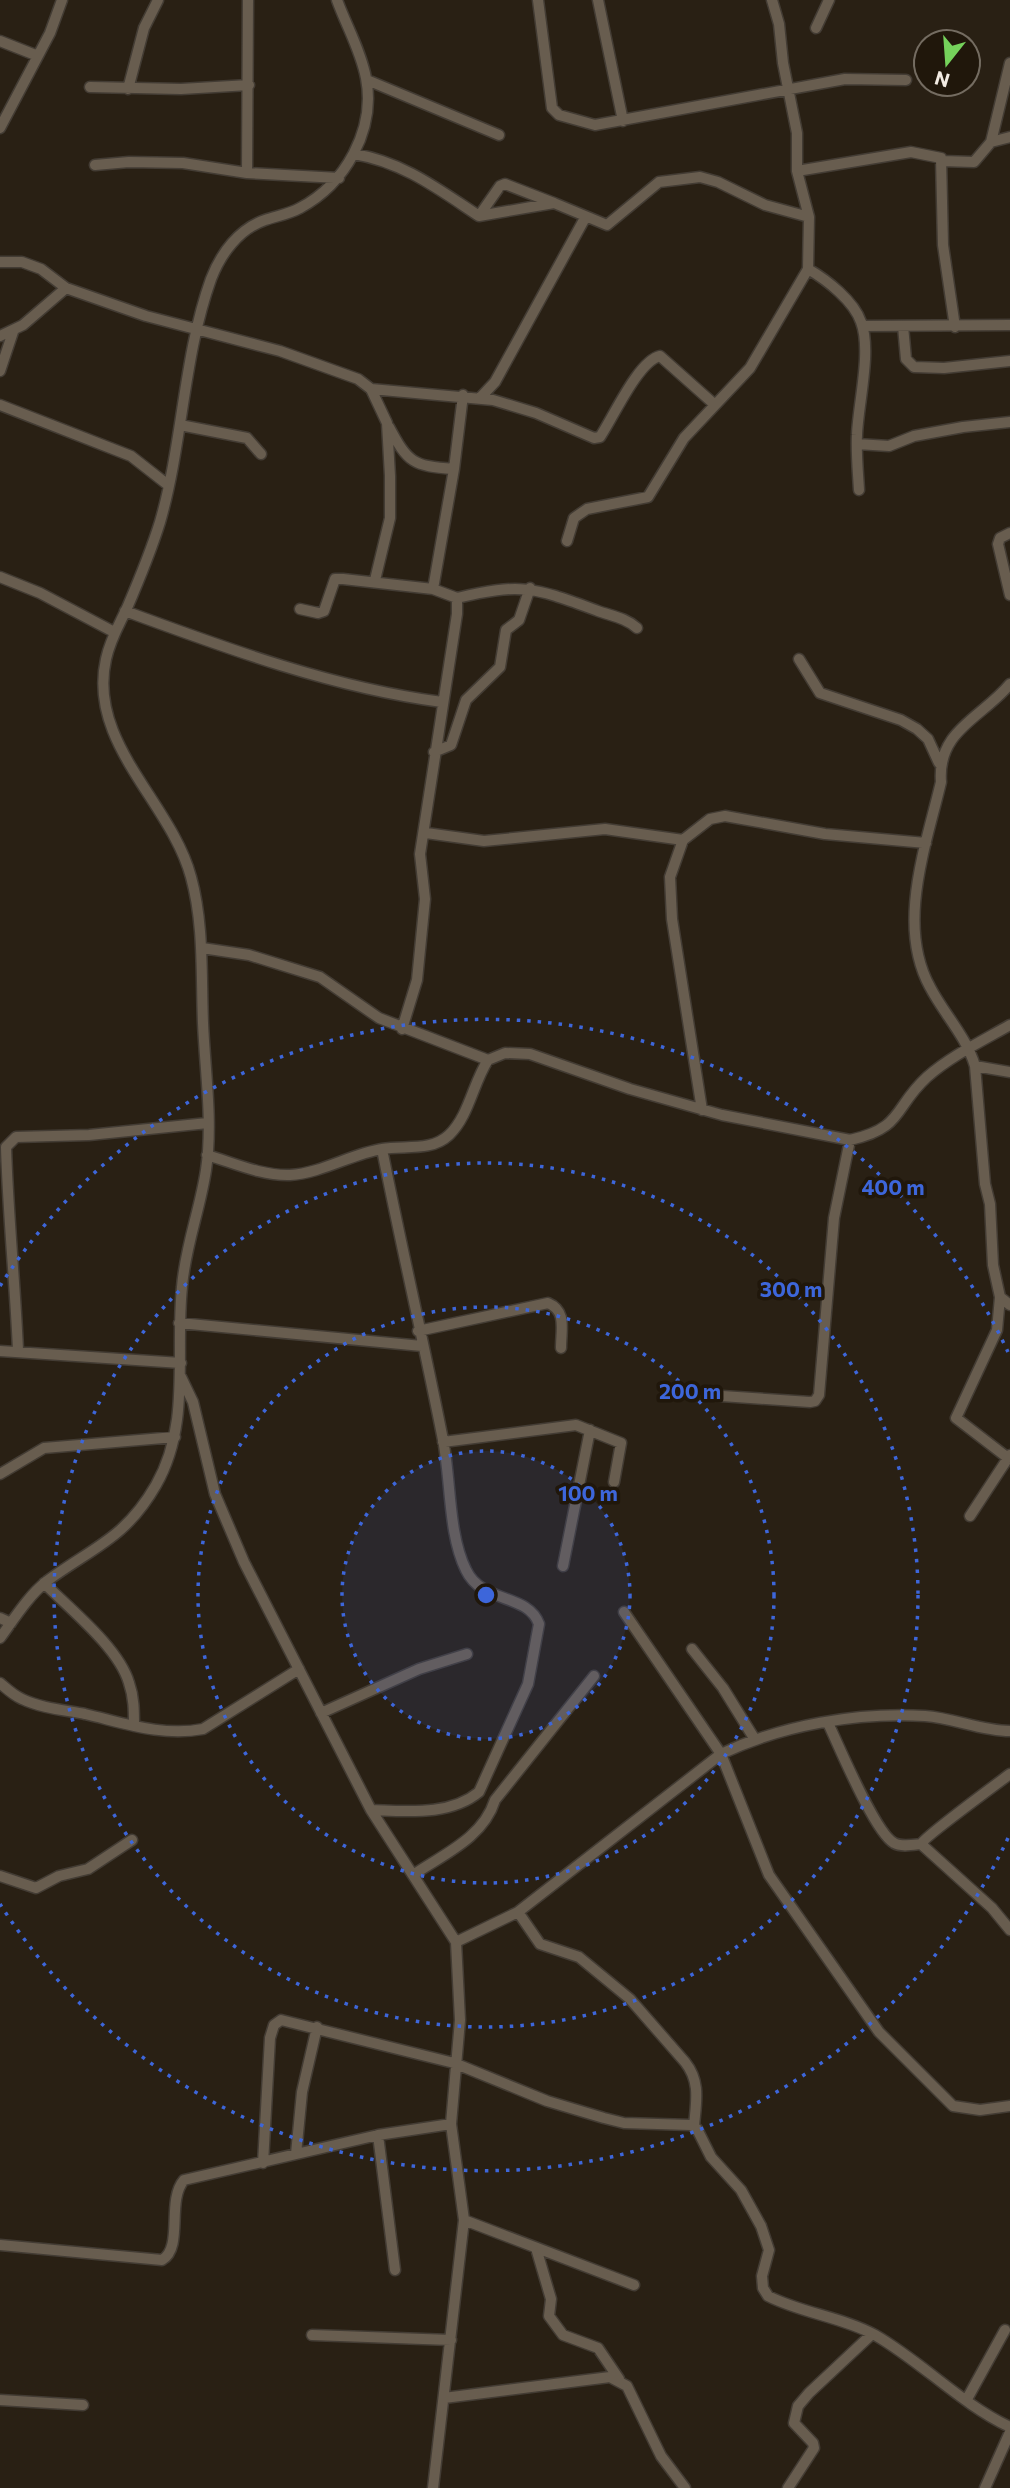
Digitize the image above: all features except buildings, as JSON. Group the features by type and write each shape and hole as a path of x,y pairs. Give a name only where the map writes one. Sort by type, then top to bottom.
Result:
{"street":[{"path":"0,128 38,56 62,0"},
{"path":"128,89 144,28 158,0"},
{"path":"247,0 247,173"},
{"path":"0,1638 44,1583 106,1545 132,1520 154,1489 169,1460 175,1437 181,1376 179,1323 186,1258 207,1155 202,948 192,878 182,850 130,766 105,708 104,668 114,632 160,523 197,332 212,275 236,237 262,221 296,211 324,193 339,178 354,155 367,112 367,80 337,0"},
{"path":"538,0 545,70 555,111 595,125 845,79 906,80"},
{"path":"598,0 623,121"},
{"path":"567,541 574,518 587,509 648,497 684,438 750,368 808,269 809,217 797,170 797,133 772,0"},
{"path":"816,28 829,0"},
{"path":"0,41 38,56"},
{"path":"942,161 974,162 991,142 1010,63"},
{"path":"367,80 499,135"},
{"path":"90,87 128,89 249,85"},
{"path":"991,142 1010,137"},
{"path":"797,170 911,152 942,158 943,245 955,327"},
{"path":"354,155 382,159 409,170 480,216 554,203"},
{"path":"95,165 129,162 183,163 247,173 339,178"},
{"path":"480,216 500,186 505,184 607,225 659,182 700,177 718,182 765,205 809,217"},
{"path":"480,398 495,382 585,218"},
{"path":"0,262 22,262 41,269 66,288 197,332 280,351 358,379 371,389 403,454 414,463 454,469"},
{"path":"808,269 824,278 854,309 863,326 864,361 857,444 859,490"},
{"path":"0,336 13,332 66,288"},
{"path":"863,326 1010,325"},
{"path":"903,326 906,359 914,367 944,368 1010,361"},
{"path":"0,371 13,332"},
{"path":"371,389 480,398 536,413 585,436 600,437 635,379 654,357 660,356 714,404"},
{"path":"433,589 454,469 463,395"},
{"path":"0,405 125,453 168,485"},
{"path":"857,444 889,446 914,436 1010,422"},
{"path":"375,580 390,518 387,423"},
{"path":"180,425 247,438 261,454"},
{"path":"1010,533 1000,538 998,544 1010,596"},
{"path":"0,577 40,593 114,632"},
{"path":"300,609 318,613 324,611 335,579 375,580 433,589 457,598 498,588 530,588 623,619 637,628"},
{"path":"434,752 451,745 466,700 500,667 506,630 519,620 530,588"},
{"path":"402,1029 417,981 423,940 425,899 421,854 426,833 434,752 457,614 457,598"},
{"path":"125,611 235,651 361,687 442,702"},
{"path":"799,659 820,693 861,705 917,729 928,739 939,763 940,782 926,843 915,911 919,963 930,988 970,1048 975,1066 985,1184 990,1204 993,1265 1000,1297 997,1330 956,1418 1009,1456 970,1516"},
{"path":"939,763 957,730 1010,684"},
{"path":"702,1110 672,919 670,877 683,840 710,819 725,816 799,830 926,843"},
{"path":"426,833 484,841 605,829 683,840"},
{"path":"202,948 249,955 320,977 379,1018 402,1029 488,1059 505,1053 550,1059 630,1089 702,1110 850,1140 870,1136 889,1126 926,1078 1010,1025"},
{"path":"207,1155 265,1173 289,1175 313,1172 382,1149 430,1145 448,1136 460,1119 488,1059"},
{"path":"975,1066 1010,1072"},
{"path":"18,1350 15,1276 8,1224 6,1147 9,1140 16,1137 89,1135 208,1123"},
{"path":"707,1395 810,1402 815,1401 819,1395 834,1218 850,1140"},
{"path":"371,1810 446,1808 470,1800 479,1792 528,1684 539,1624 536,1615 529,1608 490,1595 474,1584 465,1568 458,1543 443,1442 382,1149"},
{"path":"1000,1297 1010,1305"},
{"path":"418,1331 548,1303 562,1313 561,1348"},
{"path":"179,1323 422,1346"},
{"path":"0,1351 18,1350 181,1363"},
{"path":"181,1376 193,1402 215,1494 244,1562 371,1810 456,1942 460,2020 454,2063 451,2124 464,2220 433,2488"},
{"path":"443,1442 571,1425 621,1443 614,1482"},
{"path":"563,1566 590,1430"},
{"path":"0,1474 44,1448 175,1437"},
{"path":"44,1583 119,1661 129,1680 134,1701 134,1727"},
{"path":"624,1612 720,1754 769,1875 879,2032 953,2105 980,2110 1010,2106"},
{"path":"0,1618 11,1623"},
{"path":"692,1649 723,1688 754,1738"},
{"path":"321,1713 419,1669 467,1654"},
{"path":"0,1683 12,1694 35,1704 134,1727 169,1732 203,1729 299,1669"},
{"path":"414,1875 476,1833 490,1816 495,1800 594,1676"},
{"path":"456,1942 518,1912 720,1754 754,1738 828,1723 891,1715 928,1716 996,1731 1010,1731"},
{"path":"828,1723 888,1839 904,1846 921,1844 992,1908 1010,1930"},
{"path":"921,1844 925,1837 944,1826 1010,1774"},
{"path":"0,1876 36,1888 59,1876 88,1869 132,1840"},
{"path":"518,1912 541,1944 579,1957 630,1999 694,2073 698,2085 694,2126 711,2157 741,2190 761,2226 769,2250 762,2276 763,2288 768,2296 872,2334 921,2364 1010,2429 985,2488"},
{"path":"263,2163 265,2081 270,2038 274,2025 281,2020 454,2063 547,2101 604,2118 624,2123 694,2126"},
{"path":"296,2154 302,2092 317,2027"},
{"path":"0,2245 162,2260 172,2249 175,2202 178,2187 184,2180 378,2135 451,2124"},
{"path":"378,2135 395,2270"},
{"path":"464,2220 634,2285"},
{"path":"536,2248 551,2299 549,2316 563,2335 598,2348 619,2379 627,2386 661,2456 685,2488"},
{"path":"967,2399 1005,2330"},
{"path":"788,2488 814,2448 813,2443 794,2423 798,2406 872,2334"},
{"path":"312,2336 451,2340"},
{"path":"444,2398 577,2381 619,2379"},
{"path":"0,2400 83,2405"}]}
